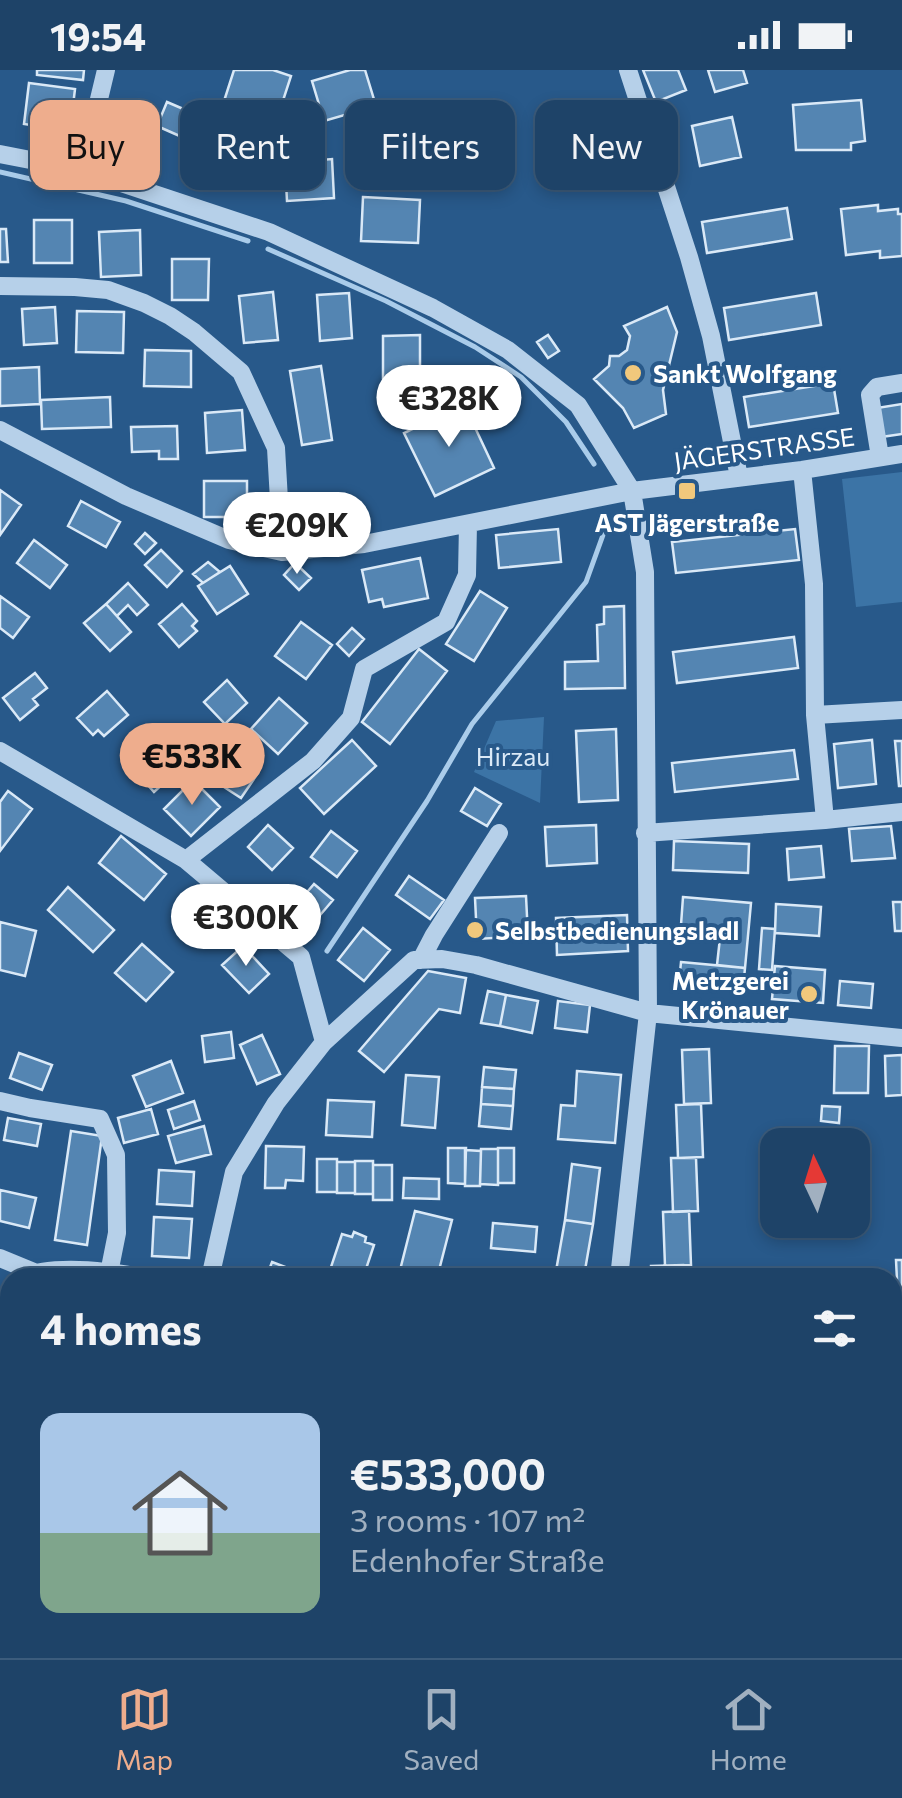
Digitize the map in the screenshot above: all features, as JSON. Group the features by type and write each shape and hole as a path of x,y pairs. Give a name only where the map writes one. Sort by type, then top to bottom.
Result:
{"street":[{"path":"99,100 106,70"},
{"path":"628,70 690,257 711,336 738,477"},
{"path":"0,154 30,160"},
{"path":"142,190 269,232 433,308 508,350 578,405 632,491 644,572 648,1013 620,1268"},
{"path":"0,286 108,290 144,302 194,332 241,372 276,448 282,552"},
{"path":"880,457 870,395 877,387 902,383"},
{"name":"JÄGERSTRASSE","path":"0,430 126,496 229,540 282,552 364,544 632,491 902,454"},
{"path":"802,470 814,584 815,715 824,820"},
{"path":"186,860 314,762 350,718 364,669 446,622 467,574 468,524"},
{"path":"815,715 902,710"},
{"path":"0,751 186,860 301,957 324,1042"},
{"path":"645,833 902,812"},
{"path":"421,960 500,832"},
{"path":"212,1268 234,1172 276,1104 324,1042 414,960 476,965 648,1013 902,1038"},
{"path":"0,1100 100,1119 116,1155 117,1233 110,1268"}],"green space":[{"path":"902,472 902,602 856,607 842,479"},
{"name":"Hirzau","path":"544,717 540,803 474,772 496,721"}],"building":[{"path":"37,70 84,70 83,80 37,75"},
{"path":"234,70 273,70 291,76 283,100 225,98"},
{"path":"350,70 365,70 374,100 345,100 345,115 325,121 325,100 318,100 312,81"},
{"path":"643,70 678,70 686,90 655,100"},
{"path":"708,70 743,70 747,83 715,92"},
{"path":"29,83 75,89 74,100 30,100 30,125 24,124"},
{"path":"861,100 865,141 851,143 851,150 796,150 793,105"},
{"path":"167,102 180,108 180,136 160,127"},
{"path":"732,117 741,157 700,166 692,126"},
{"path":"332,159 334,198 287,201 286,190 325,190 325,160"},
{"path":"363,197 420,200 418,243 361,241"},
{"path":"878,205 878,211 898,209 898,214 902,214 902,256 880,258 880,251 846,255 841,209"},
{"path":"787,208 792,239 707,253 702,222"},
{"path":"34,220 72,220 72,263 34,263"},
{"path":"0,229 6,229 8,262 0,262"},
{"path":"140,230 141,275 101,277 99,232"},
{"path":"172,259 209,259 208,300 172,300"},
{"path":"273,292 278,340 244,343 239,296"},
{"path":"349,293 352,338 320,341 317,295"},
{"path":"816,293 821,325 729,340 724,308"},
{"path":"55,307 57,343 24,345 22,309"},
{"path":"667,307 677,332 663,390 666,414 634,428 623,408 594,379 609,366 610,356 627,350 630,336 624,326"},
{"path":"77,311 124,312 123,353 76,352"},
{"path":"420,335 420,378 383,378 383,336"},
{"path":"548,335 559,351 548,358 537,342"},
{"path":"145,350 191,351 191,387 144,386"},
{"path":"321,366 332,440 302,445 290,371"},
{"path":"39,367 40,404 0,406 0,369"},
{"path":"833,383 838,413 749,427 744,397"},
{"path":"110,397 111,427 42,429 41,400"},
{"path":"464,404 494,468 435,496 404,433"},
{"path":"902,404 902,434 881,437 877,408"},
{"path":"242,410 245,450 207,453 205,413"},
{"path":"177,426 178,459 159,459 159,451 132,452 131,427"},
{"path":"204,481 247,481 247,517 204,517"},
{"path":"0,490 21,505 0,535"},
{"path":"307,496 339,496 339,533 306,533"},
{"path":"81,501 120,522 106,547 68,526"},
{"path":"558,529 561,562 499,568 496,535"},
{"path":"795,529 799,560 676,573 672,542"},
{"path":"145,533 156,543 145,554 135,544"},
{"path":"34,540 67,565 50,588 17,563"},
{"path":"161,550 182,571 167,587 145,565"},
{"path":"420,558 428,598 384,607 382,599 369,602 362,570"},
{"path":"208,562 220,572 203,583 193,574"},
{"path":"295,563 311,578 299,590 284,575"},
{"path":"230,566 248,594 217,614 198,586"},
{"path":"128,583 148,605 137,615 128,605 117,616 106,604"},
{"path":"480,591 507,608 474,661 446,644"},
{"path":"0,596 29,617 13,638 0,628"},
{"path":"106,604 131,632 110,651 84,623"},
{"path":"182,604 197,621 192,626 197,631 179,647 159,624"},
{"path":"624,606 625,688 565,689 565,662 598,661 597,625 604,624 604,607"},
{"path":"301,622 332,645 306,679 275,656"},
{"path":"352,628 364,639 349,656 337,644"},
{"path":"794,637 798,668 677,683 673,652"},
{"path":"419,649 447,671 390,744 362,722"},
{"path":"35,673 47,688 33,699 38,705 20,720 3,698"},
{"path":"227,680 247,703 225,724 204,702"},
{"path":"107,691 128,715 104,736 98,730 93,735 77,718"},
{"path":"279,698 307,723 278,754 251,729"},
{"path":"616,729 618,800 579,802 576,731"},
{"path":"160,739 184,765 154,792 130,765"},
{"path":"352,740 376,766 324,814 300,788"},
{"path":"872,740 876,784 838,788 834,744"},
{"path":"895,741 902,741 902,786 899,786"},
{"path":"794,750 798,779 675,792 672,763"},
{"path":"227,753 258,773 241,798 210,778"},
{"path":"193,780 220,807 191,836 164,809"},
{"path":"475,788 501,804 487,826 461,811"},
{"path":"8,791 32,809 0,851 0,802"},
{"path":"268,825 293,848 272,870 248,847"},
{"path":"596,825 597,863 547,866 545,827"},
{"path":"891,826 895,858 852,861 849,829"},
{"path":"331,831 357,851 337,877 311,857"},
{"path":"121,836 166,874 144,900 99,863"},
{"path":"674,841 749,844 748,873 673,870"},
{"path":"821,846 824,877 789,880 787,849"},
{"path":"409,876 444,900 430,919 396,895"},
{"path":"202,884 229,907 209,930 182,907"},
{"path":"314,884 333,900 315,921 296,905"},
{"path":"68,887 114,930 93,952 48,910"},
{"path":"526,896 528,936 477,939 475,898"},
{"path":"683,897 751,903 745,968 717,965 721,929 681,925"},
{"path":"893,902 902,902 902,931 895,931"},
{"path":"776,904 821,907 819,936 775,933"},
{"path":"627,915 628,951 557,955 556,918"},
{"path":"0,922 36,931 25,976 0,970"},
{"path":"363,928 390,950 364,981 338,960"},
{"path":"762,928 775,929 772,970 759,969"},
{"path":"142,944 173,972 146,1001 115,973"},
{"path":"243,946 269,974 249,993 222,965"},
{"path":"681,962 745,968 743,989 679,983"},
{"path":"775,966 825,970 823,1003 772,999"},
{"path":"428,971 466,978 460,1013 439,1009 384,1072 359,1051"},
{"path":"840,981 873,984 871,1008 838,1005"},
{"path":"488,991 506,995 500,1026 481,1023"},
{"path":"506,995 538,1001 532,1033 500,1026"},
{"path":"558,1001 590,1005 587,1032 555,1028"},
{"path":"231,1032 234,1058 205,1062 202,1036"},
{"path":"262,1035 280,1074 257,1084 240,1045"},
{"path":"835,1046 869,1046 868,1093 834,1093"},
{"path":"709,1049 711,1103 684,1104 682,1050"},
{"path":"19,1053 52,1065 42,1090 10,1078"},
{"path":"902,1055 902,1095 886,1096 885,1056"},
{"path":"171,1061 183,1093 146,1107 133,1076"},
{"path":"484,1067 516,1070 514,1089 482,1087"},
{"path":"577,1071 621,1075 615,1143 558,1139 561,1105 575,1106"},
{"path":"406,1075 439,1077 435,1128 402,1125"},
{"path":"482,1087 514,1089 513,1106 481,1104"},
{"path":"328,1100 374,1102 372,1137 326,1135"},
{"path":"194,1101 200,1120 174,1129 168,1110"},
{"path":"481,1104 513,1106 511,1129 479,1126"},
{"path":"701,1104 703,1157 678,1158 676,1105"},
{"path":"822,1106 840,1107 839,1123 821,1121"},
{"path":"151,1109 158,1134 124,1143 118,1118"},
{"path":"8,1118 41,1124 37,1146 4,1140"},
{"path":"204,1126 211,1154 176,1163 168,1136"},
{"path":"71,1131 102,1136 87,1245 55,1240"},
{"path":"266,1146 304,1147 303,1181 286,1180 285,1188 265,1188"},
{"path":"448,1148 466,1148 465,1184 448,1183"},
{"path":"498,1148 514,1148 514,1183 498,1183"},
{"path":"481,1149 498,1149 498,1185 480,1184"},
{"path":"465,1150 481,1151 480,1186 465,1186"},
{"path":"671,1158 696,1158 698,1211 673,1212"},
{"path":"317,1159 337,1159 337,1192 317,1192"},
{"path":"355,1161 373,1161 373,1194 355,1194"},
{"path":"337,1162 355,1162 355,1193 337,1193"},
{"path":"572,1164 600,1168 593,1224 565,1220"},
{"path":"373,1165 392,1165 392,1200 373,1200"},
{"path":"159,1170 194,1172 192,1206 157,1204"},
{"path":"404,1178 439,1179 439,1199 403,1198"},
{"path":"0,1190 36,1198 29,1228 0,1221"},
{"path":"415,1211 452,1220 440,1268 401,1268"},
{"path":"689,1211 691,1265 665,1266 663,1212"},
{"path":"154,1217 192,1219 189,1258 152,1256"},
{"path":"565,1220 593,1224 585,1268 557,1268"},
{"path":"493,1223 537,1227 535,1252 491,1248"},
{"path":"354,1232 374,1245 366,1268 331,1268 342,1234 352,1237"},
{"path":"683,1265 683,1268 651,1268"}],"waterway":[{"path":"0,172 126,201 248,241"},
{"path":"268,249 386,301 475,347 521,377 566,422 594,464"},
{"path":"327,951 427,801 472,724 586,582 603,535 603,524"}],"place":[{"name":"Sankt Wolfgang","path":"633,373"},
{"name":"AST Jägerstraße","path":"687,491"},
{"name":"Selbstbedienungsladl","path":"475,930"},
{"name":"Metzgerei Krönauer","path":"809,994"}]}
